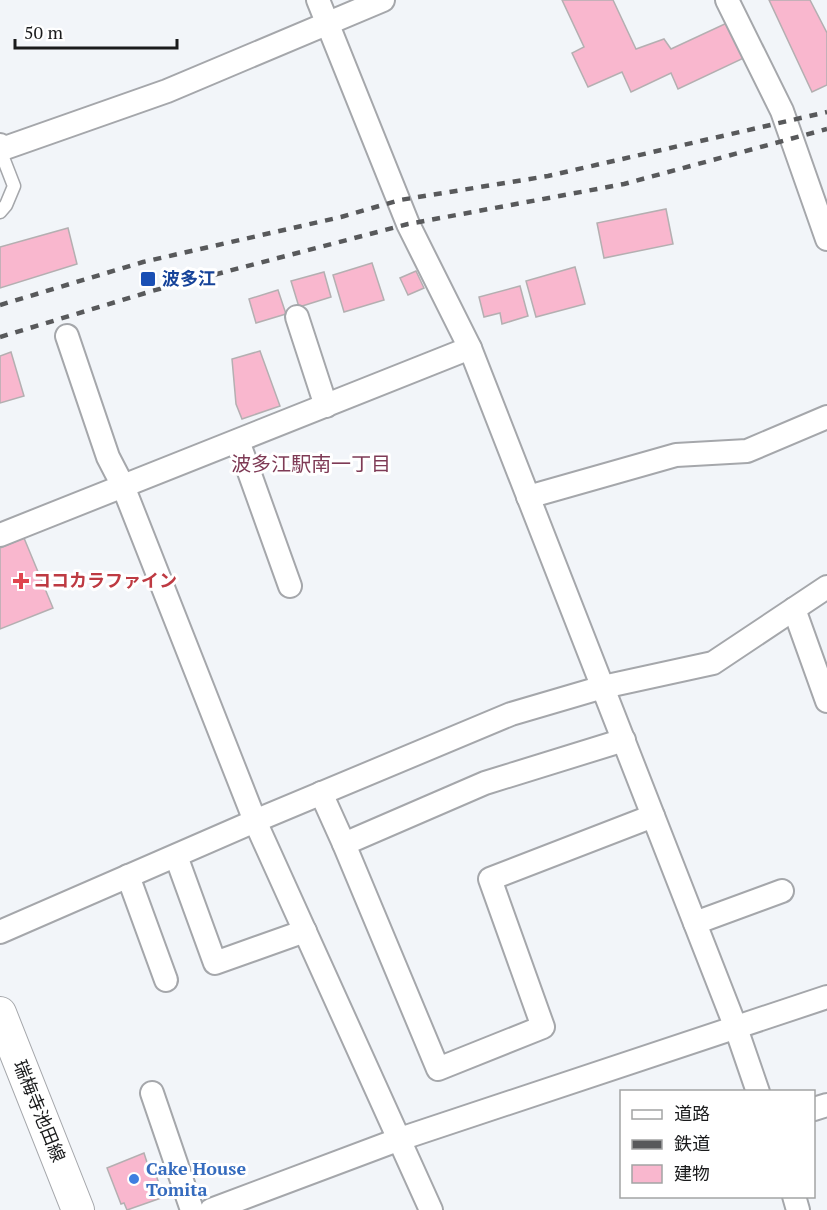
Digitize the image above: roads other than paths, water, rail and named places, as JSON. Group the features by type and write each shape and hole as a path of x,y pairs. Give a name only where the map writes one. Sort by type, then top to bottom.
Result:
{"main road":[{"name":"瑞梅寺池田線","path":"0,1013 78,1210"}],"street":[{"path":"318,0 408,224 470,348 736,1028 757,1090"},
{"path":"1,148 167,91 383,0"},
{"path":"727,0 782,111 827,239"},
{"path":"297,317 326,406"},
{"path":"67,336 108,457 123,486 255,821 431,1210"},
{"path":"0,536 470,348"},
{"path":"528,497 676,455 747,451 827,417"},
{"path":"238,441 290,586"},
{"path":"0,932 255,821 510,714 603,687 713,663 827,587"},
{"path":"794,609 827,701"},
{"path":"344,844 485,783 624,740"},
{"path":"321,793 438,1068 543,1027 490,879 653,816"},
{"path":"176,856 215,963 305,931"},
{"path":"128,876 166,980"},
{"path":"695,923 782,891"},
{"path":"211,1210 400,1139 827,997"},
{"path":"152,1093 192,1210"}],"lane":[{"path":"0,212 14,186 1,148"}],"railway":[{"path":"0,305 143,262 341,217 400,200 548,176 827,112"},
{"path":"0,337 152,291 408,224 624,184 827,129"}],"place":[{"name":"波多江","path":"148,279"},
{"name":"ココカラファイン","path":"21,581"},
{"name":"Cake House Tomita","path":"134,1179"}],"district":[{"name":"波多江駅南一丁目","path":"311,464"}]}
